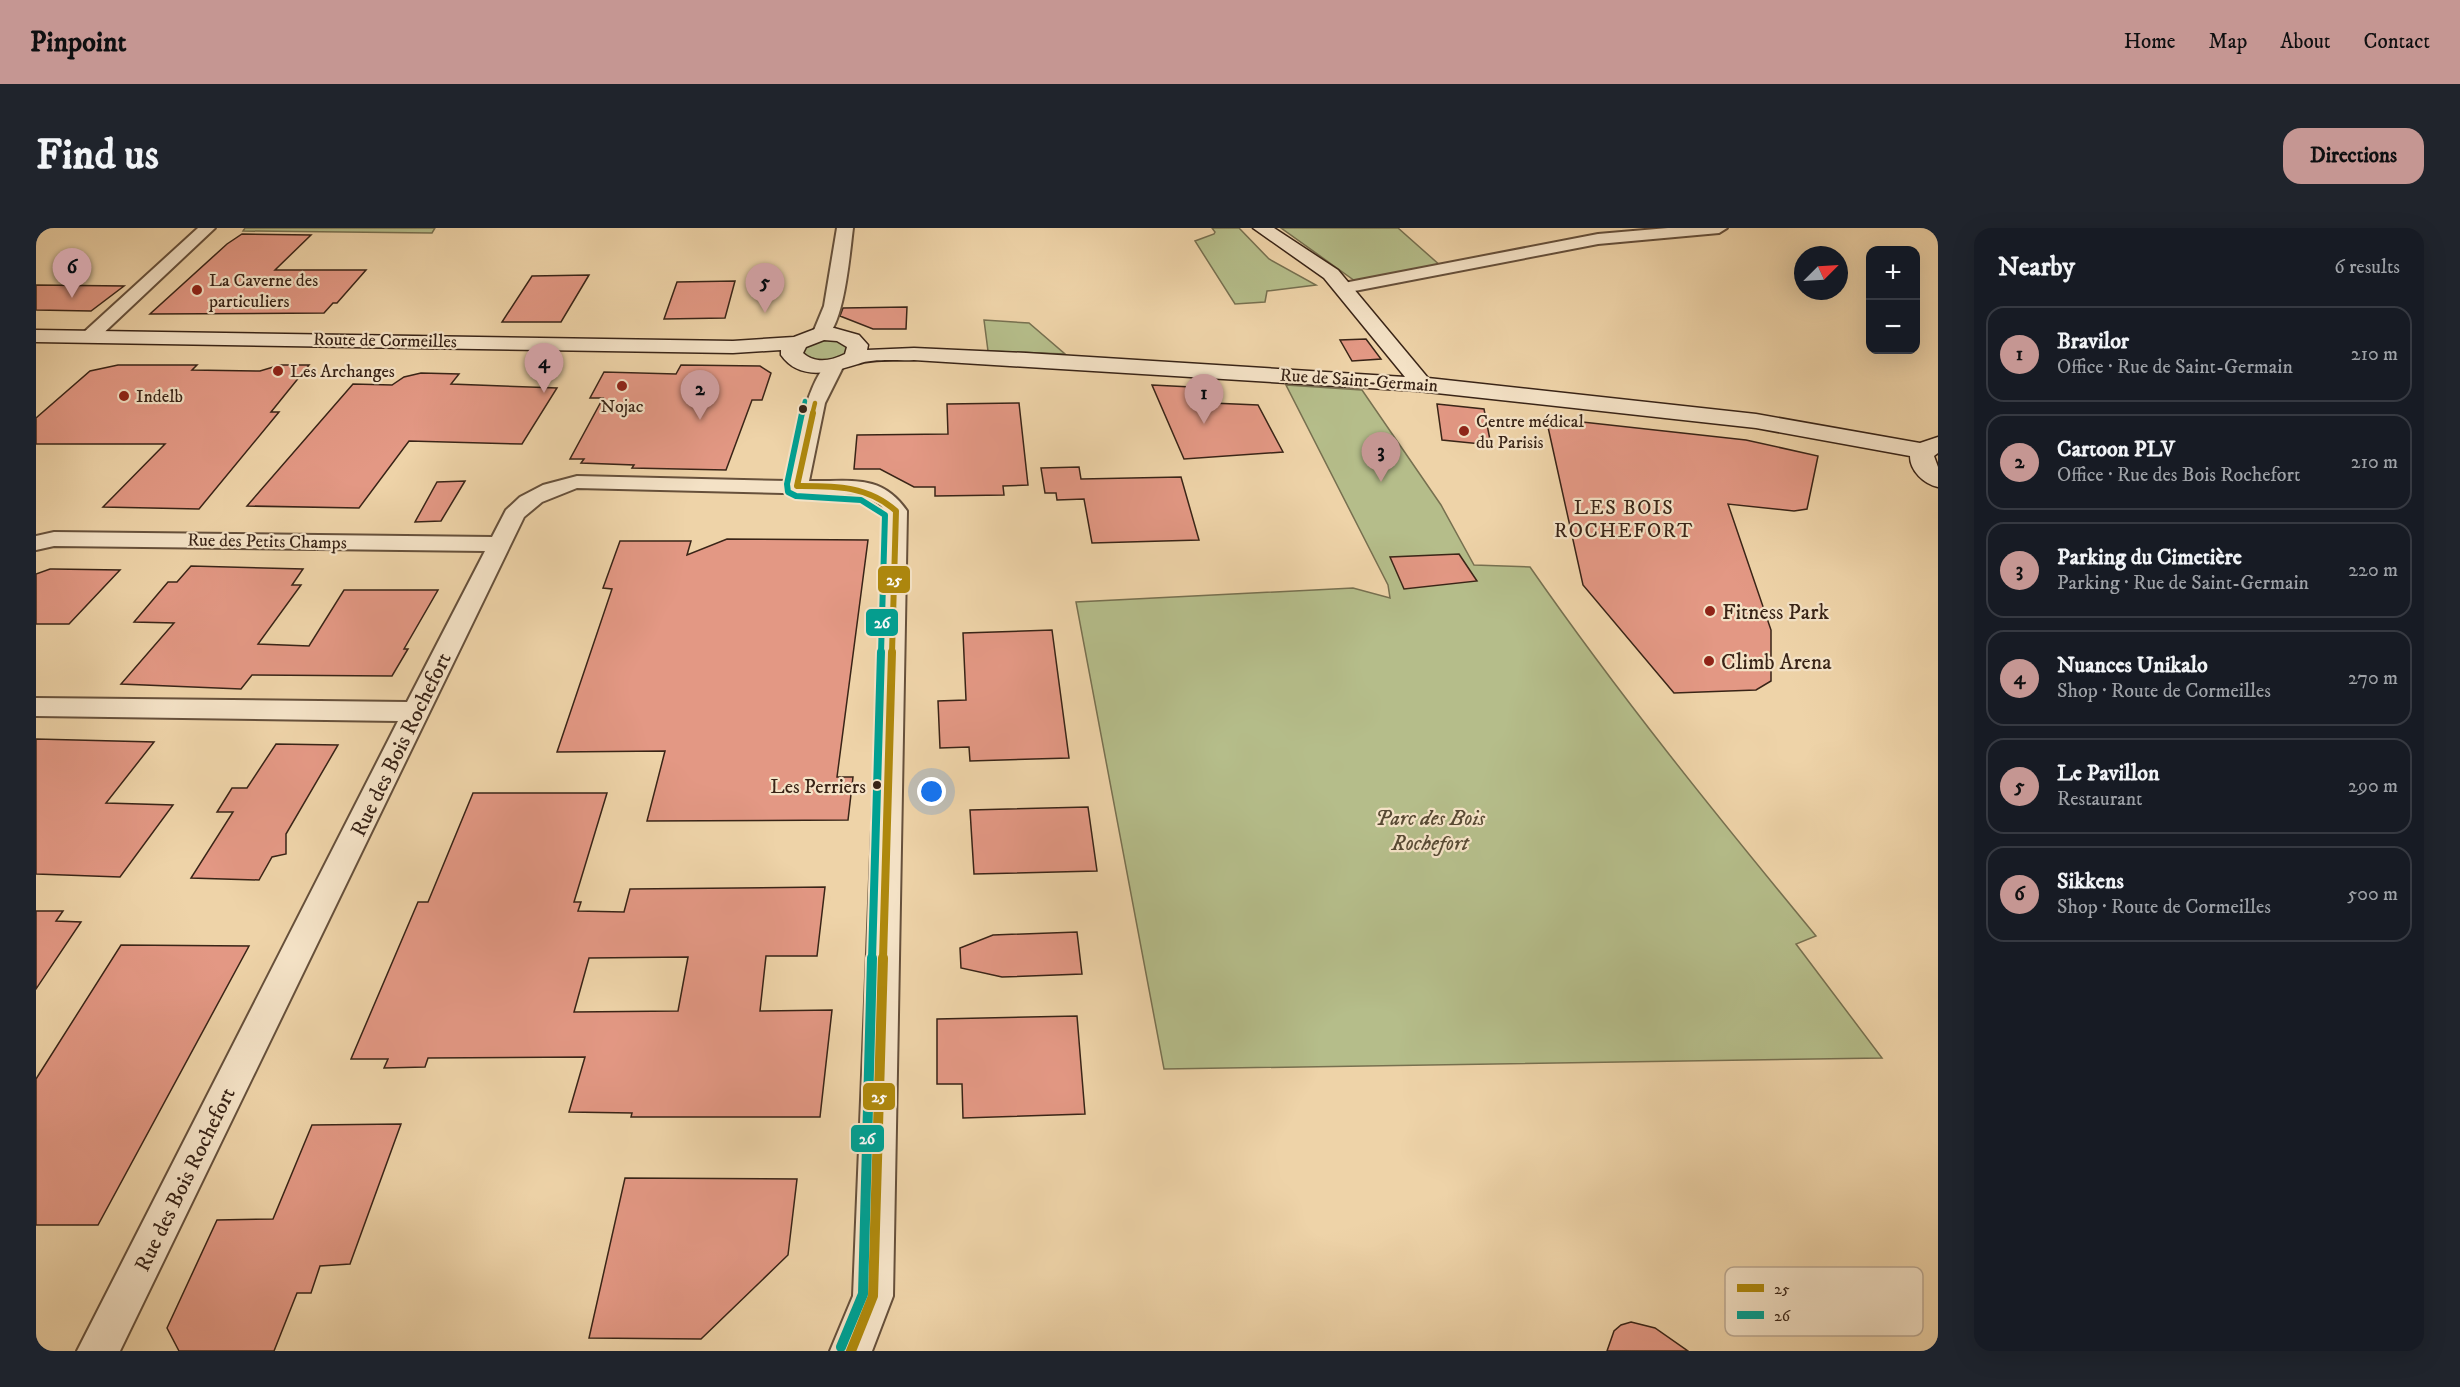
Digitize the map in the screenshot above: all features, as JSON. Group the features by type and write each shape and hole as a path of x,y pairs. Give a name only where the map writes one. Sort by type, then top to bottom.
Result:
{"main road":[{"path":"1262,228 1331,274 1416,375 1418,384"},
{"name":"Route de Cormeilles","path":"36,336 733,347 799,355 842,348"},
{"path":"799,355 842,348"},
{"name":"Rue de Saint-Germain","path":"842,348 1418,384 1756,422 1932,462"}],"street":[{"path":"89,337 207,228"},
{"path":"797,486 815,403 842,348 833,306 845,228"},
{"path":"1344,288 1598,239 1719,228"},
{"path":"799,355 814,377 815,403"},
{"name":"Rue des Bois Rochefort","path":"98,1351 514,515 526,501 548,489 577,482 869,489 886,498 896,511 873,1296 851,1351"},
{"name":"Rue des Petits Champs","path":"36,543 54,539 499,544"},
{"path":"36,707 415,712"}],"green space":[{"path":"245,228 435,228 432,233 243,231"},
{"path":"1212,228 1239,228 1269,259 1316,285 1267,291 1265,302 1235,304 1195,241 1214,234"},
{"path":"1281,228 1398,228 1442,267 1355,281"},
{"path":"984,320 1029,323 1065,354 988,351"},
{"path":"822,339 838,340 848,346 847,354 836,359 825,360 814,359 802,354 803,347"},
{"name":"Parc des Bois Rochefort","path":"1286,385 1362,390 1441,505 1474,565 1530,567 1598,662 1669,754 1816,936 1796,944 1882,1058 1164,1069 1076,602 1353,588 1390,598 1388,585"}],"building":[{"path":"242,234 311,235 275,270 366,270 337,303 333,303 324,313 150,314 227,244"},
{"path":"589,275 561,322 502,322 532,276"},
{"path":"735,281 725,318 664,319 677,282"},
{"path":"36,285 124,286 91,311 36,310"},
{"path":"907,307 906,329 873,329 840,316 843,308"},
{"path":"1366,339 1381,359 1352,361 1340,340"},
{"path":"118,365 197,365 192,370 260,371 280,365 309,365 271,412 279,412 199,509 103,507 165,444 36,444 36,418 90,371"},
{"path":"681,365 760,366 771,373 762,400 752,400 726,470 632,468 634,465 581,463 584,459 570,459 603,398 590,398 604,372 676,374"},
{"path":"421,373 459,374 451,384 557,388 522,444 409,441 359,508 247,506 353,384 392,385 404,377"},
{"path":"1152,385 1211,388 1212,403 1258,405 1283,452 1184,459"},
{"path":"1019,403 1028,485 1003,486 1004,495 935,496 935,487 914,487 880,469 854,469 857,435 948,434 947,404"},
{"name":"Centre médical du Parisis","path":"1437,404 1484,409 1491,445 1442,440"},
{"path":"1546,418 1746,440 1818,456 1807,509 1794,511 1728,504 1771,630 1771,681 1756,690 1674,693 1583,585"},
{"path":"1079,467 1081,479 1181,477 1199,540 1092,543 1084,499 1057,500 1056,493 1045,493 1041,468"},
{"path":"465,481 441,521 415,522 437,482"},
{"path":"727,539 868,540 837,777 853,777 848,820 647,821 665,751 557,752 612,589 603,588 620,541 691,541 687,555"},
{"path":"1459,554 1477,581 1404,589 1390,557"},
{"path":"191,566 303,569 292,585 301,585 258,644 309,646 344,590 438,590 404,649 408,649 392,676 252,675 241,689 121,684 174,623 134,622 168,582 177,582"},
{"path":"50,569 120,570 69,624 36,624 36,574"},
{"path":"1052,630 1069,758 970,761 969,747 940,748 938,701 966,700 963,633"},
{"path":"36,739 154,742 106,803 173,805 120,877 36,874"},
{"path":"276,744 338,745 286,834 286,854 272,857 259,880 191,878 233,812 217,812 232,788 247,788"},
{"path":"473,793 607,793 574,902 581,902 578,911 624,912 630,889 825,887 817,956 766,956 760,1011 832,1010 820,1117 631,1117 632,1113 569,1112 585,1057 428,1058 425,1067 384,1068 388,1059 351,1059 418,902 428,902","holes":["688,957 678,1011 574,1012 589,958"]},
{"path":"1088,807 1097,871 974,874 970,810"},
{"path":"36,911 63,911 56,921 81,922 36,989"},
{"path":"1077,932 1082,974 1002,977 961,968 960,948 993,935"},
{"path":"121,945 249,946 98,1225 36,1225 36,1079"},
{"path":"1077,1016 1085,1114 963,1118 962,1084 937,1084 937,1019"},
{"path":"401,1124 350,1264 320,1266 311,1293 297,1293 274,1351 179,1351 167,1328 217,1220 273,1219 312,1125"},
{"path":"625,1178 797,1179 788,1255 701,1339 589,1338"},
{"path":"1631,1322 1655,1328 1688,1351 1607,1351 1614,1331 1621,1325"}],"transit line":[{"name":"26","path":"805,401 787,484 788,492 796,496 861,500 871,504 885,515 863,1294 841,1347"},
{"name":"25","path":"815,403 797,486 837,486 863,490 886,502 896,511 873,1296 851,1351"}],"place":[{"name":"La Caverne des particuliers","path":"197,290"},
{"name":"Sikkens","path":"72,298"},
{"name":"Le Pavillon","path":"765,313"},
{"name":"Les Archanges","path":"278,371"},
{"name":"Nojac","path":"622,386"},
{"name":"Nuances Unikalo","path":"544,393"},
{"name":"Indelb","path":"124,396"},
{"name":"Cartoon PLV","path":"700,420"},
{"name":"Bravilor","path":"1204,424"},
{"name":"Centre médical du Parisis","path":"1464,431"},
{"name":"Parking du Cimetière","path":"1381,482"},
{"name":"Fitness Park","path":"1710,611"},
{"name":"Climb Arena","path":"1709,661"},
{"name":"Les Perriers","path":"877,785"}],"district":[{"name":"LES BOIS ROCHEFORT","path":"1624,518"}]}
